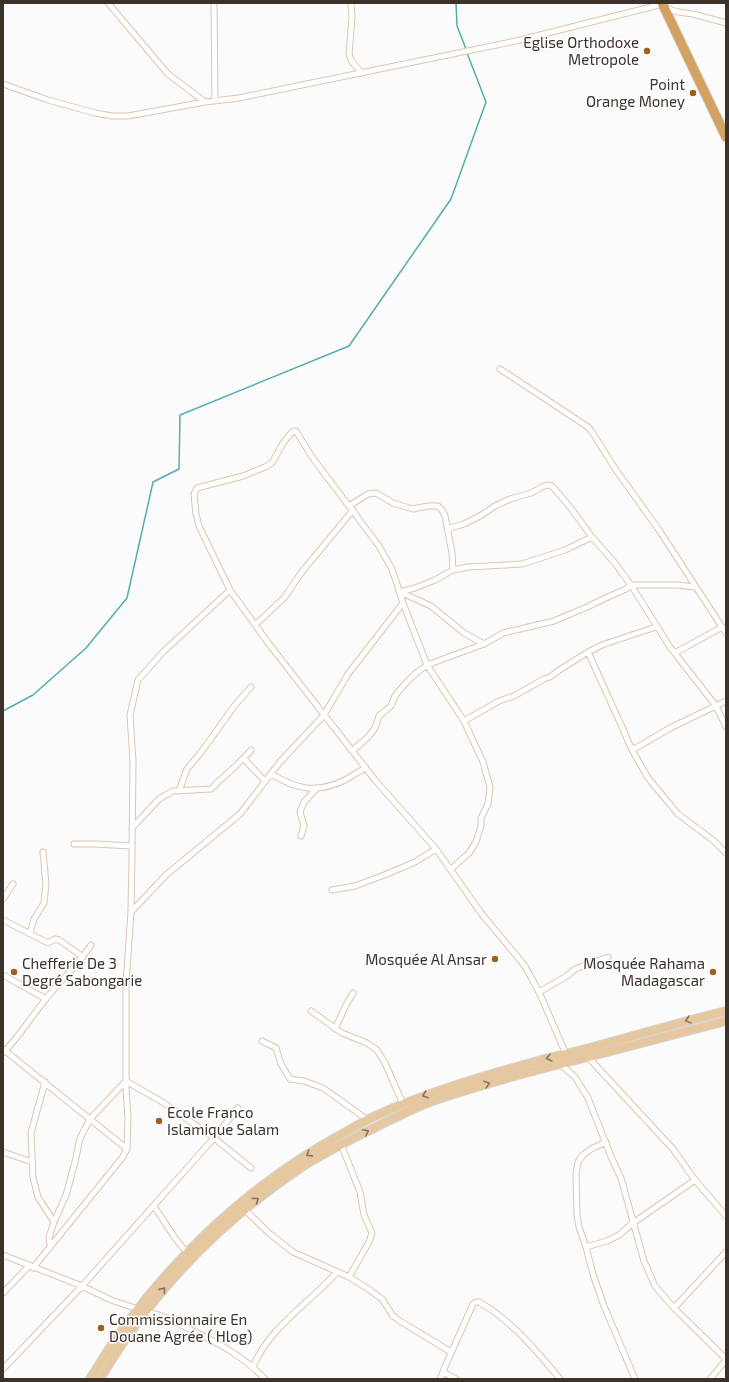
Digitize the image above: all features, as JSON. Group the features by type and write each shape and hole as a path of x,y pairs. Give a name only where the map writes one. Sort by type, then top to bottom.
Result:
{"highway":[{"path":"663,5 723,122 726,137"}],"main road":[{"path":"100,1379 160,1282 187,1253 238,1205 278,1174 323,1145 368,1120 423,1096 534,1062 726,1011"},
{"path":"90,1379 104,1354 142,1310 244,1209 297,1170 341,1144 428,1103 530,1071 726,1021"}],"street":[{"path":"108,3 168,74 206,102"},
{"path":"214,3 215,101"},
{"path":"351,3 352,17 349,55 352,62 362,73"},
{"path":"3,84 48,100 95,113 112,116 128,116 206,102 239,98 362,73 516,41 663,5 678,12 693,14 726,23"},
{"path":"500,369 592,432 616,470 659,530 726,633"},
{"path":"451,869 469,853 476,842 481,826 481,818 488,804 490,787 483,762 464,721 427,665 403,603 392,569 379,546 312,457 298,434 294,431 283,443 272,463 265,468 243,476 197,488 194,497 199,526 230,590 255,625 375,780 436,849 481,913 525,966 539,992 566,1054"},
{"path":"447,529 464,524 480,516 494,506 549,485 552,486 631,585 656,627 716,706 726,727"},
{"path":"349,506 368,494 376,493 393,503 413,509 438,506 445,516 452,553 453,570"},
{"path":"255,625 284,598 301,573 353,510"},
{"path":"399,592 415,588 453,570 468,567 522,564 565,550 592,537"},
{"path":"352,751 368,737 375,728 379,716 391,706 395,696 404,685 427,665 484,644 503,633 554,621 626,589 631,585 677,585 695,587"},
{"path":"3,1293 31,1267 50,1245 122,1158 127,1149 126,984 131,912 133,761 130,715 138,680 162,653 230,590"},
{"path":"399,592 431,606 464,633 484,644"},
{"path":"131,912 166,875 240,814 280,762 324,714 348,674 403,603"},
{"path":"464,721 499,701 514,696 550,677 588,652 602,645 656,627"},
{"path":"675,653 722,627"},
{"path":"588,652 630,748 648,778 678,814 714,841 726,853"},
{"path":"179,791 187,769 235,705 251,687"},
{"path":"630,748 636,748 670,728 726,701"},
{"path":"132,828 159,799 173,791 211,789 244,759 251,750"},
{"path":"244,759 265,781"},
{"path":"271,774 283,781 310,789 323,788 366,768"},
{"path":"301,836 304,826 300,812 304,802 317,788"},
{"path":"74,844 132,846"},
{"path":"332,890 355,886 387,874 415,862 436,849"},
{"path":"30,934 34,919 44,903 46,884 43,852"},
{"path":"3,900 13,884"},
{"path":"3,920 48,943 55,939 59,940 83,957"},
{"path":"91,945 83,957 46,998 4,1051 127,1149"},
{"path":"539,992 567,976 575,969 608,957"},
{"path":"3,975 46,998"},
{"path":"335,1029 353,993"},
{"path":"311,1011 335,1029 367,1043 377,1050 385,1063 404,1104"},
{"path":"262,1041 276,1048 281,1064 290,1079 304,1081 323,1088 368,1120"},
{"path":"582,1050 673,1149 695,1180 726,1216"},
{"path":"560,1064 575,1077 585,1092 621,1178 644,1261 655,1286 674,1308 726,1360 710,1379"},
{"path":"50,1245 49,1237 66,1195 80,1138 90,1119 126,1081"},
{"path":"126,1081 164,1103 214,1138 251,1168"},
{"path":"44,1082 31,1133 32,1162 33,1176 38,1197 54,1222"},
{"path":"3,1369 82,1286 214,1138 238,1108"},
{"path":"606,1142 591,1149 583,1155 578,1162 576,1174 577,1215 579,1227 604,1306 636,1379"},
{"path":"341,1144 360,1192 364,1215 372,1233 369,1242 348,1277"},
{"path":"3,1152 32,1162"},
{"path":"586,1247 613,1239 633,1223 695,1180"},
{"path":"154,1206 175,1238 187,1253"},
{"path":"244,1209 270,1234 293,1252 348,1277 370,1290 382,1299 393,1316 450,1352"},
{"path":"674,1308 726,1252"},
{"path":"3,1255 82,1286 111,1300 162,1315 218,1343 253,1366 265,1379"},
{"path":"253,1366 258,1356 278,1329 337,1272"},
{"path":"440,1379 450,1352 461,1333 473,1304 479,1302 508,1322 560,1379"},
{"path":"443,1372 456,1379"}],"waterway":[{"path":"456,3 457,26 466,49"},
{"path":"3,711 33,695 86,648 127,598 153,482 179,469 180,415 349,346 451,199 486,102 467,53"}],"place":[{"name":"Eglise Orthodoxe Metropole","path":"647,51"},
{"name":"Point Orange Money","path":"693,93"},
{"name":"Mosquée Al Ansar","path":"495,959"},
{"name":"Chefferie De 3 Degré Sabongarie","path":"14,972"},
{"name":"Mosquée Rahama Madagascar","path":"713,972"},
{"name":"Ecole Franco Islamique Salam","path":"159,1121"},
{"name":"Commissionnaire En Douane Agrée ( Hlog)","path":"101,1328"}]}
